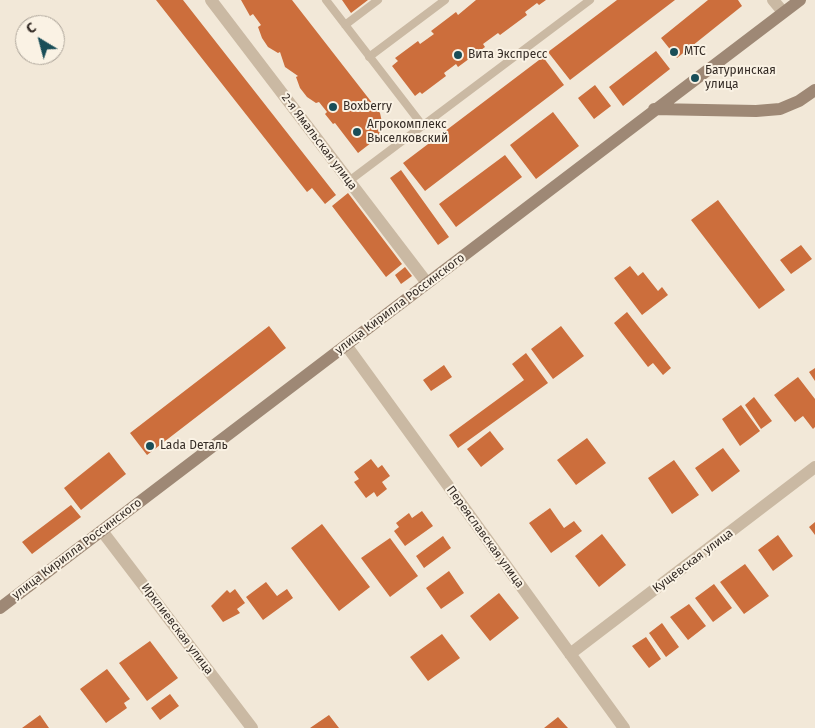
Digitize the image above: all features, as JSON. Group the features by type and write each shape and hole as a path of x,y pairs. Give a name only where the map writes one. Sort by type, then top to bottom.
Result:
{"main road":[{"name":"улица Кирилла Россинского","path":"0,608 654,109 800,0"},
{"path":"654,109 756,111 780,109 799,101 815,90"}],"street":[{"name":"2-я Ямальская улица","path":"211,0 427,283"},
{"path":"773,0 783,12"},
{"name":"Переяславская улица","path":"346,345 624,728"},
{"name":"Кущевская улица","path":"570,654 815,467"},
{"name":"Ирклиевская улица","path":"102,531 252,728"}],"lane":[{"path":"326,0 423,126"},
{"path":"345,25 378,0"},
{"path":"370,57 445,0"},
{"path":"349,182 590,0"}],"building":[{"path":"156,0 183,0 336,195 325,204 312,188 307,192"},
{"path":"241,0 292,0 380,113 383,127 376,139 358,153 335,123 333,124 325,114 327,112 319,102 316,103 307,97 300,88 296,77 298,76 285,67 280,52 278,53 268,47 258,27 261,25 253,14 250,16"},
{"path":"342,0 368,0 351,13"},
{"path":"476,0 546,0 539,5 537,3 525,12 527,15 500,35 498,33 483,44 485,47 458,67 456,64 444,73 446,76 422,94 420,92 415,96 392,66 398,61 395,58 418,41 420,44 434,34 431,31 456,12 458,15"},
{"path":"617,0 675,0 570,80 548,52"},
{"path":"708,0 738,0 742,6 677,58 661,38"},
{"path":"656,51 670,69 623,106 609,87"},
{"path":"543,57 564,85 425,191 403,163"},
{"path":"595,85 611,106 594,119 578,98"},
{"path":"553,112 579,146 536,179 510,145"},
{"path":"505,155 522,177 456,227 439,204"},
{"path":"401,170 449,237 438,245 390,178"},
{"path":"348,193 402,264 386,277 332,206"},
{"path":"718,200 785,290 759,309 691,220"},
{"path":"801,245 812,259 791,274 780,260"},
{"path":"630,266 638,276 643,272 658,291 662,287 668,295 642,315 614,278"},
{"path":"405,267 412,276 401,284 395,275"},
{"path":"627,312 671,368 663,375 653,363 648,367 614,323"},
{"path":"269,326 286,348 147,455 130,433"},
{"path":"561,326 584,356 553,379 531,349"},
{"path":"526,353 548,383 458,448 449,435 524,380 512,364"},
{"path":"444,365 452,377 431,391 423,380"},
{"path":"815,368 815,381 809,372"},
{"path":"798,377 815,399 815,427 813,429 803,416 795,422 774,395"},
{"path":"754,397 772,421 761,429 745,405"},
{"path":"741,405 760,431 740,446 722,419"},
{"path":"490,431 504,449 481,467 467,449"},
{"path":"587,438 606,463 576,485 557,460"},
{"path":"723,448 740,471 712,492 695,468"},
{"path":"109,452 126,474 81,510 64,488"},
{"path":"371,459 378,468 382,465 390,476 382,482 387,489 377,497 374,492 366,498 354,482 359,479 354,472"},
{"path":"674,460 699,495 672,514 648,478"},
{"path":"71,505 81,517 32,554 22,542"},
{"path":"550,508 564,528 574,521 582,531 551,553 529,523"},
{"path":"422,511 433,526 405,546 394,531 399,527 396,523 409,513 412,518"},
{"path":"815,522 815,535 809,527"},
{"path":"322,524 370,587 339,611 291,548"},
{"path":"602,534 626,565 599,587 575,556"},
{"path":"778,535 793,556 773,571 758,550"},
{"path":"443,536 451,548 424,568 416,556"},
{"path":"390,538 418,576 390,597 361,558"},
{"path":"745,564 769,596 744,614 720,582"},
{"path":"449,571 464,593 441,609 426,588"},
{"path":"266,582 277,596 287,589 293,598 263,620 246,597"},
{"path":"714,584 732,608 713,622 695,598"},
{"path":"235,589 245,603 237,609 240,613 223,622 211,606 227,590 230,593"},
{"path":"499,593 519,618 490,641 470,616"},
{"path":"689,604 706,626 688,640 670,617"},
{"path":"662,623 679,647 666,657 649,633"},
{"path":"442,634 460,658 428,681 410,657"},
{"path":"646,637 661,659 649,668 632,646"},
{"path":"150,641 178,678 147,701 119,663"},
{"path":"107,669 130,699 124,703 127,708 106,723 80,689"},
{"path":"170,694 179,706 160,720 151,708"},
{"path":"40,715 49,728 22,728"},
{"path":"329,715 339,728 310,728"},
{"path":"558,717 568,728 544,728"}],"place":[{"name":"МТС","path":"674,52"},
{"name":"Вита Экспресс","path":"458,55"},
{"name":"Батуринская улица","path":"695,78"},
{"name":"Boxberry","path":"333,107"},
{"name":"Агрокомплекс Выселковский","path":"357,132"},
{"name":"Lada Dеталь","path":"150,446"}]}
